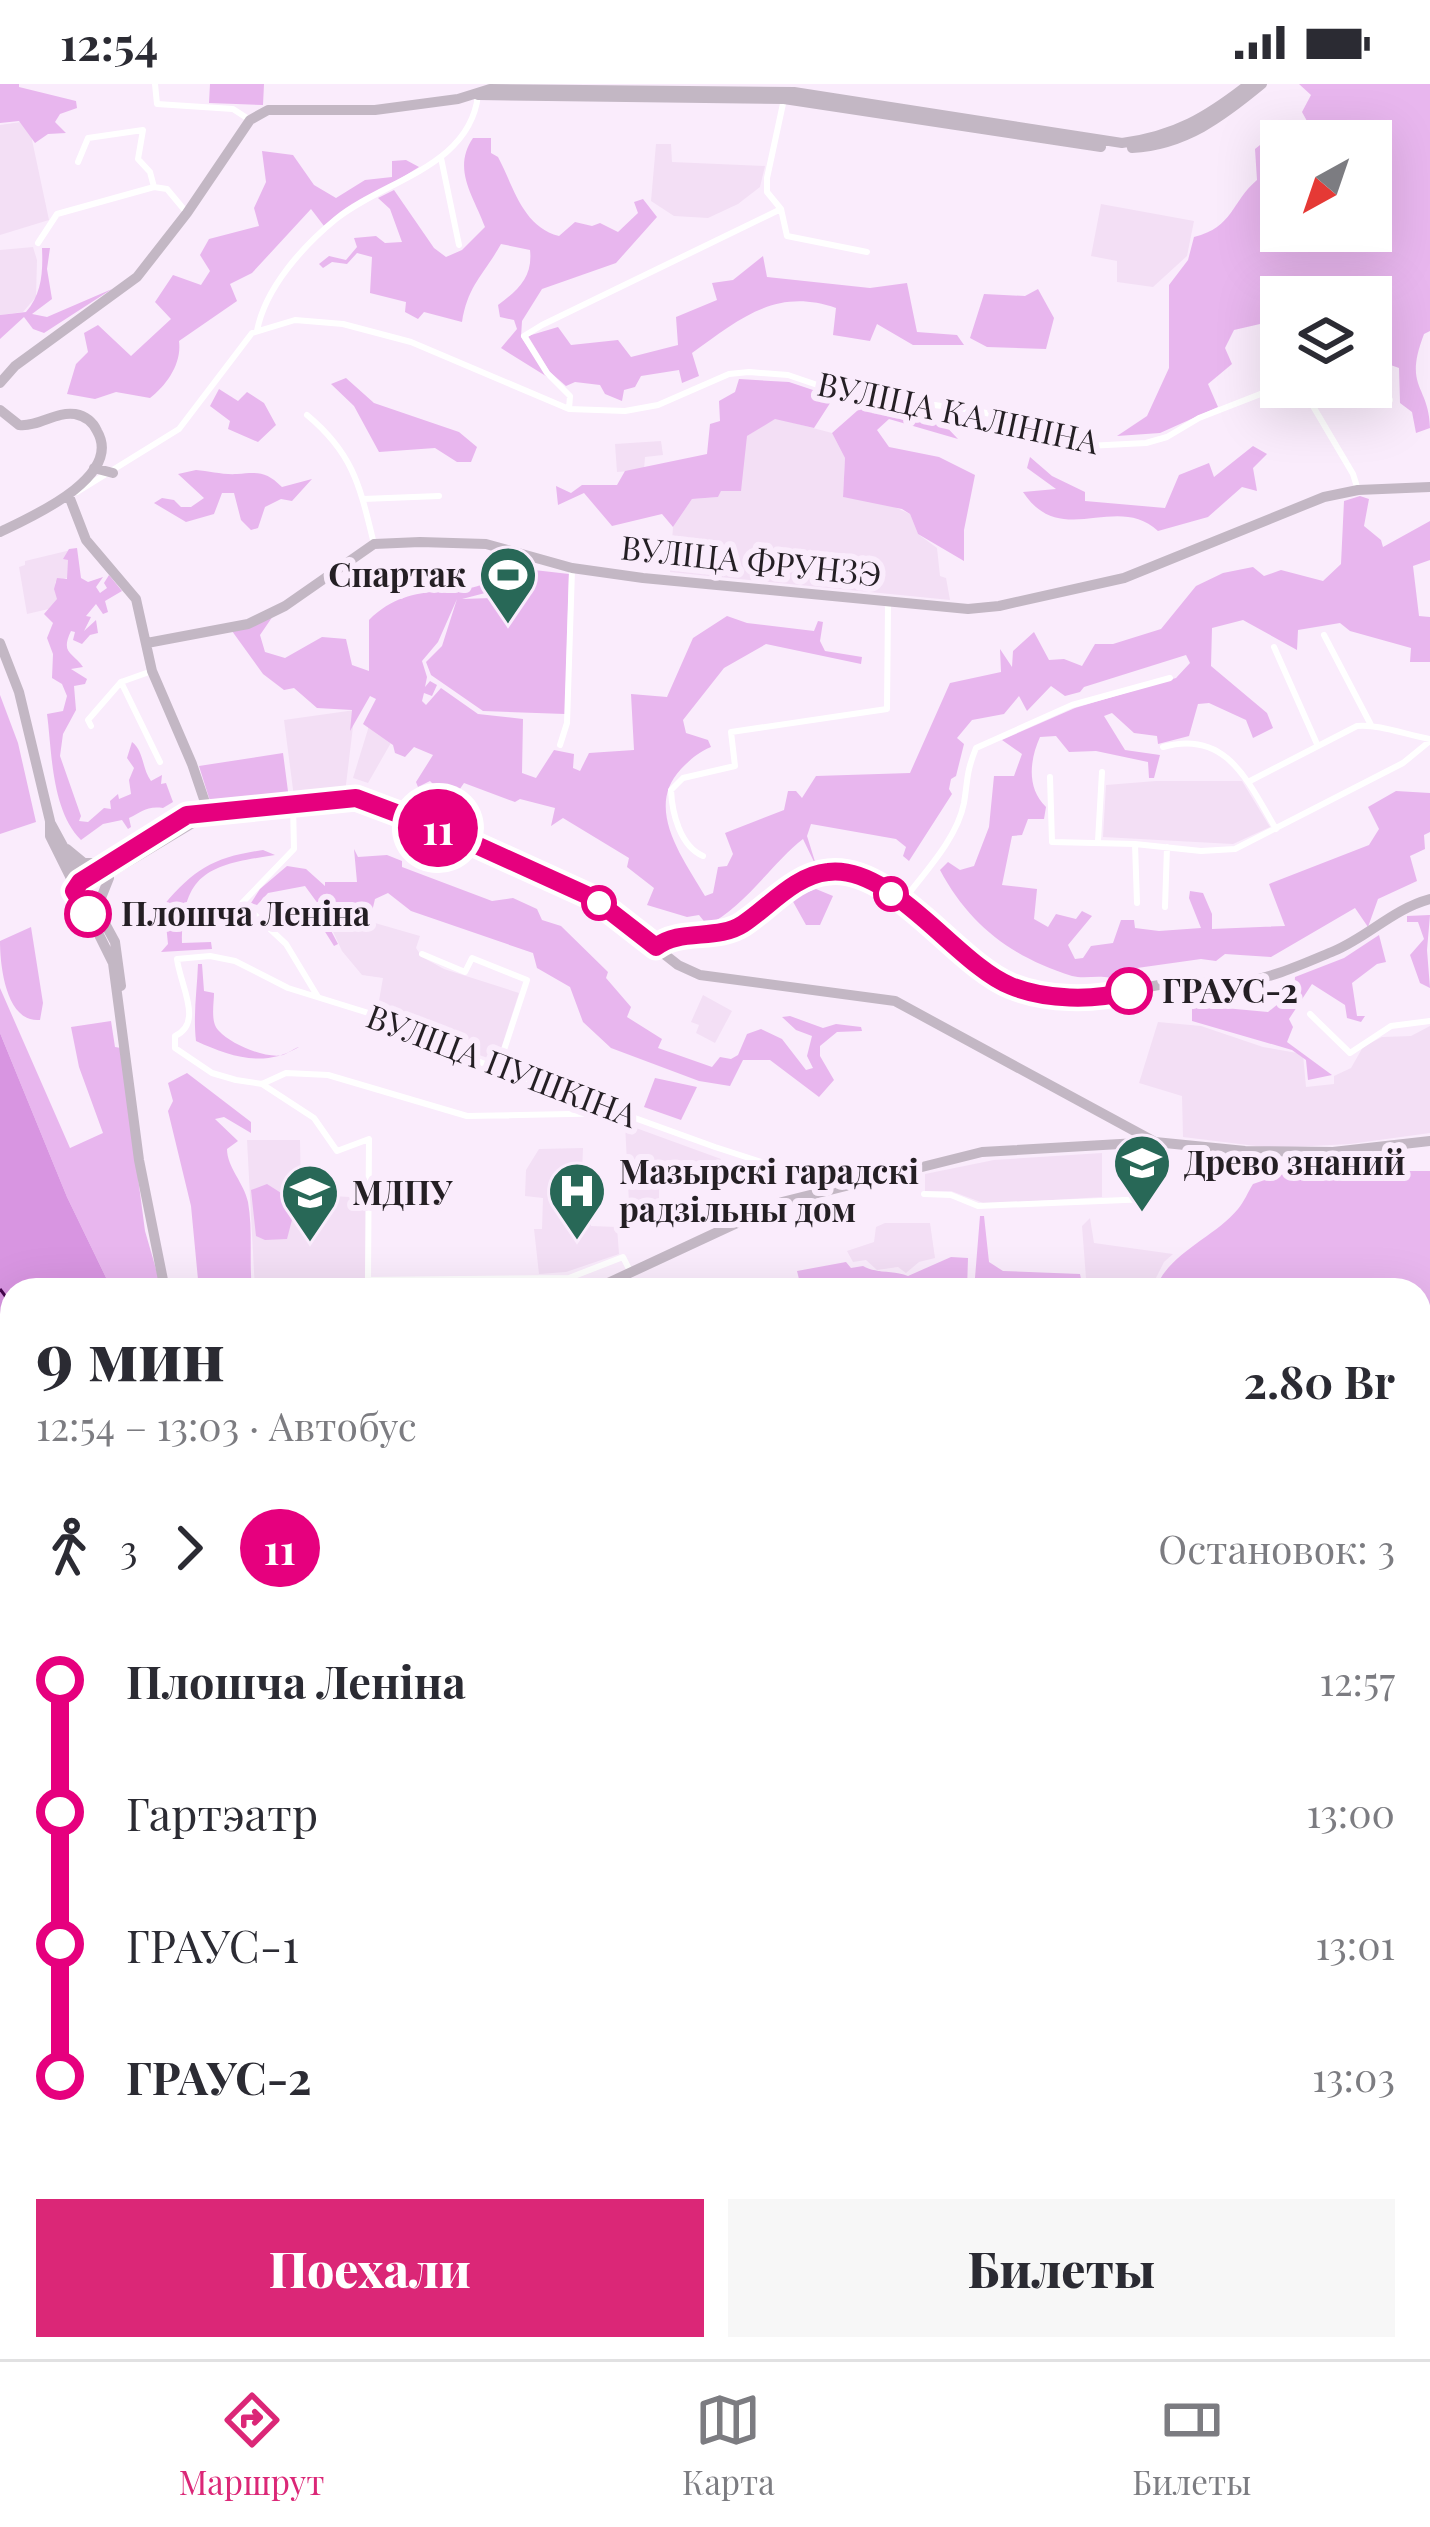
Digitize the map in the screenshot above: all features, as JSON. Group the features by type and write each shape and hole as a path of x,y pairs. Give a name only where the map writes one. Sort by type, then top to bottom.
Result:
{"main road":[{"path":"1144,144 1189,127 1249,84"},
{"path":"0,383 15,365 128,286 187,213 250,120 268,110 375,110 478,94 791,94 1084,146 1144,144 1192,134 1262,84"},
{"path":"0,410 13,423 28,426 71,413 86,418 100,437 94,468 69,496 0,532"},
{"path":"94,468 113,473"},
{"name":"ВУЛІЦА ФРУНЗЭ","path":"374,544 486,544 572,568 968,609 1124,578 1210,546 1270,516 1358,490 1430,487"},
{"path":"69,496 86,540 136,599 152,671 208,814"},
{"path":"147,644 248,624 285,606 374,544"},
{"path":"0,643 24,710 50,836 110,951 119,991 130,1102 163,1278"},
{"path":"79,888 187,815 356,798 423,822 593,898 678,965 712,980 895,1000 1152,1142"},
{"path":"79,888 208,814"},
{"path":"50,821 79,888 115,942"},
{"path":"57,834 76,859 92,865 153,836"},
{"path":"119,991 122,978 101,894 108,879 140,855"},
{"path":"656,947 670,938 705,936 740,926 802,882 826,872 858,878 903,901 993,976 1012,986 1073,998 1176,983 1252,980 1365,938 1402,908 1430,899"},
{"path":"1114,1144 1122,1138 1119,1124"},
{"path":"616,1278 738,1220 823,1189 982,1152 1152,1142 1314,1153 1430,1142"}],"street":[{"path":"154,84 157,104 233,109 250,120"},
{"path":"69,496 130,463 187,421 256,331 281,276 338,218 441,158 469,126 478,94"},
{"path":"791,94 767,178 767,192 781,208 787,236 867,252"},
{"path":"78,162 88,138 143,130 139,160 150,172 154,187"},
{"path":"441,158 459,245"},
{"path":"38,243 57,214 154,187 167,189 187,213"},
{"path":"569,410 570,396 547,373 524,335 781,208"},
{"name":"ВУЛІЦА КАЛІНІНА","path":"256,331 295,320 343,324 452,357 569,410 625,411 658,405 730,374 749,372 788,375 841,394 973,410 1055,429 1087,446 1146,443 1167,437 1198,418 1260,394"},
{"path":"1314,408 1358,490"},
{"path":"308,415 340,445 353,467 374,544"},
{"path":"94,468 130,463"},
{"path":"363,499 440,496"},
{"path":"560,745 567,723 572,568"},
{"path":"703,856 692,851 675,819 671,790 683,778 735,766 731,732 887,710 888,604"},
{"path":"1324,635 1371,724"},
{"path":"1274,647 1317,744"},
{"path":"91,726 88,720 121,682 152,671"},
{"path":"903,901 936,857 964,806 964,776 976,748 1072,705 1170,677"},
{"path":"121,682 160,762"},
{"path":"1248,782 1357,726 1371,724 1430,740"},
{"path":"1163,747 1187,740 1222,752 1248,782 1276,829"},
{"path":"1050,777 1052,842 1234,849 1403,763 1430,740"},
{"path":"1098,841 1102,772"},
{"path":"293,804 294,849 242,903 286,944 320,1000"},
{"path":"1135,844 1138,903"},
{"path":"1165,907 1167,847"},
{"path":"422,954 465,972 472,958 527,980 499,1069"},
{"name":"ВУЛІЦА ПУШКІНА","path":"262,1084 212,1073 175,1048 175,1036 191,1020 177,959 211,956 235,961 288,988 388,1019 452,1052 806,1176 823,1189"},
{"path":"288,988 303,974"},
{"path":"1310,1014 1350,1053 1391,1026 1430,1021"},
{"path":"262,1084 286,1073 309,1072 467,1116 620,1113"},
{"path":"262,1084 314,1118 337,1150 369,1139 368,1278"},
{"path":"924,1194 951,1195 978,1206 1149,1198 1152,1142"},
{"path":"569,1278 623,1258 630,1271"}],"shaded area":[{"path":"0,84 19,84 76,101 77,108 60,114 55,122 66,133 48,134 35,143 19,121 0,123"},
{"path":"210,84 264,84 263,105 209,103"},
{"path":"1299,84 1430,84 1430,331 1424,334 1418,352 1416,376 1430,428 1416,433 1412,412 1400,403 1399,368 1392,366 1392,276 1260,276 1260,324 1234,330 1225,348 1232,364 1208,384 1218,407 1160,433 1117,436 1147,416 1169,368 1169,285 1188,260 1194,237 1225,220 1257,180 1255,149 1260,145 1260,252 1392,252 1392,120 1306,120 1302,112 1311,95"},
{"path":"28,121 49,220 0,235 0,125"},
{"path":"473,138 491,138 491,153 498,157 521,204 546,231 559,236 575,222 600,223 618,232 638,213 634,202 643,199 657,217 616,263 542,289 522,321 521,337 549,378 501,348 517,329 514,320 500,317 498,305 523,282 530,250 501,244 472,289 462,322 424,312 418,319 405,312 406,302 370,293 372,257 357,253 347,264 332,262 323,268 319,264 329,256 346,260 357,247 354,238 376,236 385,243 402,242 390,209 378,198 394,190 434,248 446,257 462,250 485,227 464,171"},
{"path":"656,144 671,144 672,162 765,166 760,187 708,218 674,216 651,201"},
{"path":"262,151 293,155 314,185 336,198 365,180 392,177 392,161 406,160 419,167 324,226 311,209 252,273 230,284 237,301 179,341 172,373 150,398 116,392 95,399 67,394 76,364 88,352 84,333 98,325 131,356 171,319 155,302 173,275 201,285 210,271 200,255 209,239 259,226 254,208 266,182"},
{"path":"1101,204 1194,221 1187,256 1153,287 1117,282 1117,261 1091,256"},
{"path":"33,247 36,297 23,312 0,315 0,250"},
{"path":"42,248 50,248 47,269 52,299 32,314 47,317 112,289 44,333 33,329 24,317 0,339 0,315 26,312 35,298 42,274"},
{"path":"763,256 767,277 870,288 907,283 917,332 957,335 964,345 913,345 877,324 870,341 833,335 836,308 795,301 776,304 742,318 692,353 699,376 682,383 679,370 641,376 635,387 624,390 622,401 605,394 600,385 575,382 566,386 550,372 528,336 558,327 571,345 618,340 631,357 678,345 676,317 717,300 712,283 733,280"},
{"path":"1038,289 1054,318 1046,349 987,347 970,338 984,294 1025,296"},
{"path":"346,378 374,403 459,432 477,447 471,462 457,462 435,448 379,452 354,406 331,384"},
{"path":"739,379 789,382 834,397 814,428 775,419 747,436 741,491 692,499 673,527 662,514 612,526 584,493 558,505 556,486 571,493 582,485 617,485 625,471 707,454 710,424 720,421 719,401 735,392"},
{"path":"219,389 238,401 247,392 264,403 276,425 258,442 228,429 230,421 210,406"},
{"path":"866,403 937,417 958,439 889,419 877,430 889,447 939,457 975,475 964,530 964,561 918,534 910,514 902,509 843,497 845,458 832,433"},
{"path":"775,418 832,433 845,458 843,497 888,504 910,514 918,534 937,548 940,576 946,578 950,600 670,572 673,527 692,499 718,497 747,436"},
{"path":"661,441 663,455 645,457 644,470 617,472 615,444"},
{"path":"1253,446 1267,454 1253,468 1257,491 1242,487 1208,517 1158,531 1125,517 1054,517 1038,509 1023,492 1056,489 1027,468 1030,457 1052,476 1085,492 1085,501 1165,508 1179,475 1209,463 1214,477"},
{"path":"196,470 261,474 282,487 312,479 292,501 281,499 265,507 258,528 251,530 241,520 234,493 222,493 214,514 186,522 154,503 162,498 191,507 204,498 178,474"},
{"path":"1360,496 1369,499 1364,526 1383,547 1430,521 1430,560 1413,566 1419,616 1430,617 1430,662 1410,662 1411,648 1350,631 1340,623 1298,630 1297,650 1243,620 1212,628 1211,666 1267,713 1273,728 1253,738 1246,720 1209,703 1198,704 1189,736 1158,744 1157,736 1134,733 1112,713 1104,716 1125,750 1160,755 1154,778 1149,778 1148,762 1096,751 1069,752 1056,736 1040,737 1032,773 1035,791 1046,807 1044,819 1028,819 1022,835 1012,836 1002,885 1037,889 1034,919 1048,927 1056,914 1076,919 1082,911 1092,916 1068,945 1075,959 1083,958 1091,946 1113,943 1121,920 1134,920 1135,928 1159,931 1201,928 1190,891 1203,893 1212,914 1212,929 1285,926 1269,884 1369,845 1379,829 1368,807 1396,791 1430,793 1425,849 1410,856 1417,881 1378,899 1368,927 1355,908 1271,957 1225,954 1216,961 1137,968 1136,987 1105,977 1072,976 1012,949 965,908 940,870 948,862 960,870 974,866 989,827 994,776 1014,776 1022,754 1002,740 1075,708 1176,678 1190,663 1186,655 1065,696 1051,686 1027,711 1019,696 1004,714 972,720 957,738 964,744 956,776 951,779 952,794 909,861 903,856 906,847 896,839 811,824 807,836 817,868 803,839 733,908 707,925 699,915 687,917 647,905 654,888 627,867 629,858 563,818 551,826 555,808 520,799 515,802 464,783 451,802 430,781 418,787 416,782 433,755 414,747 405,757 395,753 393,745 363,724 376,699 370,696 350,731 352,710 317,708 294,688 284,690 263,674 232,631 273,616 260,635 265,652 285,658 322,637 346,639 352,665 369,671 369,620 386,606 421,593 470,588 497,576 489,592 462,599 491,598 507,567 569,574 565,714 483,711 431,675 426,662 442,646 457,599 438,642 422,661 425,687 430,681 437,685 432,696 424,693 426,705 441,688 478,714 523,719 522,773 536,778 554,750 574,754 573,768 580,771 589,753 634,750 631,694 667,697 693,638 727,616 814,631 818,621 823,622 820,641 825,651 862,657 861,664 766,644 724,668 683,720 686,733 708,740 711,747 688,762 671,784 667,816 678,849 705,896 713,893 718,867 727,866 733,854 725,833 784,810 788,791 802,798 816,776 910,773 950,683 1001,672 1000,649 1012,667 1013,651 1034,632 1049,660 1064,659 1082,666 1095,644 1113,644 1161,629 1196,586 1223,573 1253,567 1264,576 1281,570 1323,581 1341,564 1344,501"},
{"path":"77,548 81,578 88,582 103,577 96,587 100,593 107,588 104,583 109,575 122,591 105,601 108,612 103,614 96,604 86,616 91,617 84,631 96,620 98,633 82,644 73,640 75,632 71,631 67,644 83,667 71,669 87,679 74,686 76,710 63,734 60,756 79,821 88,822 104,808 111,809 110,801 118,794 119,799 131,794 134,768 127,758 132,742 151,781 162,775 161,784 166,783 173,802 129,818 128,829 122,820 103,824 81,840 64,813 55,780 47,714 63,711 67,696 62,684 52,678 53,654 47,638 53,623 44,614 57,599 57,578 67,579 68,560 63,559 69,549"},
{"path":"75,549 72,576 55,582 59,602 27,614 19,567 25,561"},
{"path":"0,695 18,743 36,822 0,834"},
{"path":"355,710 345,793 294,797 284,720"},
{"path":"372,716 392,741 368,783 353,778"},
{"path":"283,753 289,799 216,806 210,801 199,766"},
{"path":"1242,781 1270,827 1233,844 1103,837 1106,785"},
{"path":"354,849 358,857 387,855 402,861 402,867 492,901 513,898 537,909 542,920 561,926 608,972 606,978 631,1007 627,1017 662,1039 658,1048 712,1067 720,1057 738,1055 747,1034 761,1029 782,1039 806,1070 813,1068 807,1056 812,1036 782,1017 823,1028 836,1024 861,1027 862,1031 837,1032 820,1046 820,1056 834,1080 819,1097 770,1060 743,1060 730,1086 699,1081 611,1048 583,1022 570,987 537,968 533,953 411,911 388,893 375,899 370,920 333,917 328,925 338,944 334,946 322,927 324,912 305,886 268,893 257,905 251,903 287,866 306,869 325,886 325,882 357,882"},
{"path":"263,850 275,855 217,868 195,886 183,919 182,943 211,942 212,949 161,952 168,944 164,905 175,892 207,866"},
{"path":"816,889 833,896 820,925 806,925 791,898"},
{"path":"337,912 420,936 416,948 422,957 519,993 497,1061 443,1043 377,1012 383,978 362,975 342,951 330,925"},
{"path":"1430,915 1430,988 1420,983 1410,955 1424,939 1418,922 1407,922 1407,916"},
{"path":"31,927 43,1003 40,1020 19,1012 12,1003 1,964 0,941"},
{"path":"1379,935 1386,962 1352,983 1357,1016 1365,1016 1361,1022 1347,1018 1345,1005 1312,984 1289,1019 1293,1027 1287,1042 1332,1075 1308,1080 1306,1060 1292,1050 1192,1021 1192,1005 1268,1012 1294,991 1295,977 1344,958"},
{"path":"198,964 202,964 204,991 214,993 216,1028 249,1049 279,1055 248,1058 196,1041"},
{"path":"0,988 70,1148 103,1133 79,1067 71,1027 111,1021 115,1047 121,1048 145,1231 159,1278 106,1278 67,1197 0,1033"},
{"path":"703,995 732,1011 715,1043 696,1033 699,1025 691,1022"},
{"path":"1158,1022 1201,1026 1263,1047 1303,1054 1306,1087 1334,1084 1334,1076 1351,1068 1363,1047 1382,1037 1411,1036 1430,1026 1430,1133 1272,1148 1183,1137 1182,1096 1139,1083"},
{"path":"0,1033 67,1197 106,1278 0,1278"},
{"path":"187,1073 251,1122 251,1133 224,1117 215,1119 238,1141 227,1149 248,1202 252,1278 198,1278 191,1206 168,1111 173,1101 168,1083"},
{"path":"655,1078 697,1087 681,1120 644,1107"},
{"path":"625,1124 721,1159 716,1184 659,1185 659,1202 629,1203"},
{"name":"МДПУ","path":"247,1140 300,1140 301,1194 368,1203 368,1278 254,1278"},
{"name":"Мазырскі гарадскі радзільны дом","path":"583,1148 581,1198 590,1199 591,1226 617,1227 619,1254 566,1272 539,1274 534,1229 542,1229 543,1198 525,1196 526,1170 539,1149"},
{"path":"1102,1153 1102,1197 986,1204 951,1191 925,1191 925,1174 994,1160"},
{"path":"1326,1159 1350,1171 1430,1171 1430,1278 1161,1278 1238,1209 1253,1184"},
{"path":"267,1184 289,1198 293,1216 287,1239 256,1236 251,1190"},
{"path":"980,1216 984,1216 989,1262 1003,1271 1080,1274 1081,1278 975,1278"},
{"path":"1090,1218 1094,1243 1173,1254 1156,1278 1086,1278 1082,1226"},
{"path":"930,1223 935,1258 919,1262 906,1273 898,1267 877,1270 866,1260 853,1262 847,1251 874,1242 876,1227"},
{"path":"951,1257 968,1258 967,1278 799,1278 797,1271 846,1262 851,1268 863,1266 908,1276"}],"bus line":[{"name":"11","path":"88,914 74,891 80,882 183,817 356,798 452,834 593,898 656,947 670,938 705,936 740,926 802,882 832,872 871,883 903,901 993,976 1012,986 1073,998 1129,991"}],"place":[{"name":"Спартак","path":"508,626"},
{"name":"Плошча Леніна","path":"88,914"},
{"name":"ГРАУС-2","path":"1129,991"},
{"name":"Древо знаний","path":"1142,1214"},
{"name":"Мазырскі гарадскі радзільны дом","path":"577,1242"},
{"name":"МДПУ","path":"310,1244"}]}
